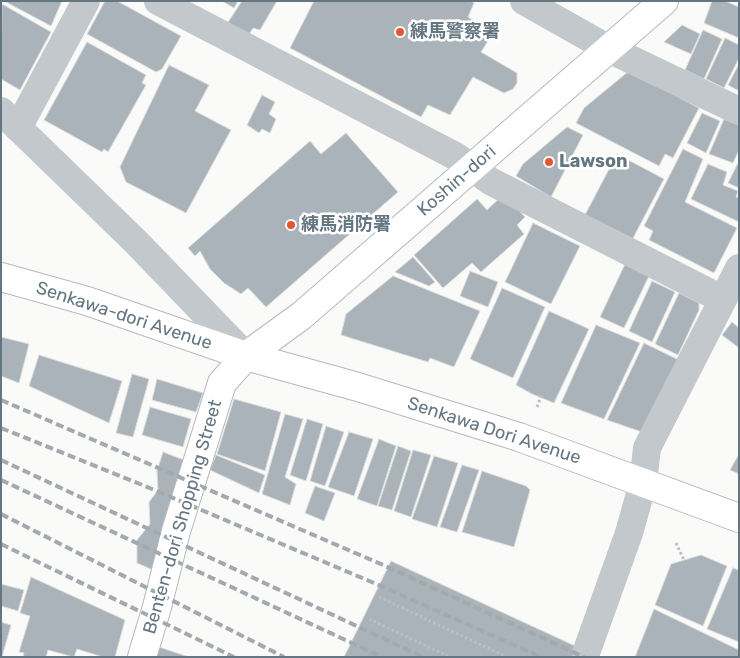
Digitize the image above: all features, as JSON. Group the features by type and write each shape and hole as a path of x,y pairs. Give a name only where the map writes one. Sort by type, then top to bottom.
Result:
{"main road":[{"name":"Koshin-dori","path":"246,356 301,316 664,1"},
{"name":"Senkawa-dori Avenue","path":"1,277 88,301 246,356"},
{"name":"Senkawa Dori Avenue","path":"246,356 358,387 519,437 739,518"},
{"name":"Benten-dori Shopping Street","path":"142,657 176,531 222,382 246,356"}],"street":[{"path":"86,1 10,120 136,242 246,356"},
{"path":"158,1 457,157 490,181 722,299"},
{"path":"524,1 609,49 739,111"},
{"path":"586,653 629,533 643,483 647,448 739,268"}],"path":[{"path":"537,407 542,394"},
{"path":"676,542 684,560"},
{"path":"379,597 507,657"},
{"path":"369,619 450,657"}],"building":[{"path":"4,1 62,1 51,26"},
{"path":"105,1 117,1 181,36 162,69 156,72 87,34"},
{"path":"222,1 238,1 234,8"},
{"path":"242,1 277,1 260,30 253,28 248,36 227,24"},
{"path":"314,1 471,1 474,3 468,17 493,33 481,52 517,73 517,83 513,89 504,93 473,77 450,115 428,105 421,117 290,48"},
{"path":"712,1 725,1 739,7 739,38 704,23"},
{"path":"2,4 51,32 20,90 1,79"},
{"path":"682,25 700,34 691,54 664,42"},
{"path":"703,30 722,39 704,79 685,70"},
{"path":"725,38 739,45 739,58 724,88 706,79"},
{"path":"87,42 146,75 142,83 146,85 108,152 104,149 102,152 44,120"},
{"path":"739,64 739,91 728,85"},
{"path":"169,65 209,85 195,111 231,130 186,213 126,182 120,167"},
{"path":"629,71 699,108 673,158 665,154 659,166 576,123 584,108"},
{"path":"262,95 275,102 269,114 276,119 270,133 262,129 259,133 247,125"},
{"path":"702,113 720,121 706,153 687,143"},
{"path":"724,119 739,125 739,150 733,163 709,154"},
{"path":"567,127 583,135 551,197 516,176 523,164"},
{"path":"346,133 398,192 266,307 248,288 241,294 224,283 210,269 200,251 195,256 188,248 310,141 321,154"},
{"path":"683,149 703,159 685,202 737,228 714,273 649,240 653,231 644,226"},
{"path":"617,154 664,179 632,240 585,215"},
{"path":"739,161 739,188 728,183"},
{"path":"708,164 727,172 723,185 738,191 736,197 739,198 739,222 691,199"},
{"path":"504,194 525,217 517,225 524,234 481,272 472,263 443,288 414,255 477,199 487,210"},
{"path":"533,223 580,246 551,304 505,282"},
{"path":"413,257 435,282 429,286 395,272"},
{"path":"625,264 649,276 624,328 600,317"},
{"path":"470,271 498,282 488,307 460,296"},
{"path":"393,276 480,311 454,367 430,358 428,362 341,335 346,314"},
{"path":"652,281 675,292 652,342 629,331"},
{"path":"502,288 545,307 513,378 470,359"},
{"path":"679,293 699,303 699,310 678,355 655,344"},
{"path":"549,311 589,329 554,403 516,385"},
{"path":"732,322 739,328 739,348 722,335"},
{"path":"596,325 640,343 604,419 561,403"},
{"path":"1,337 29,344 19,383 1,376"},
{"path":"644,343 679,360 642,432 607,420"},
{"path":"39,355 122,381 109,423 29,386"},
{"path":"132,374 149,379 133,437 116,433"},
{"path":"157,379 203,393 196,412 152,400"},
{"path":"234,399 281,412 265,471 217,454"},
{"path":"150,407 191,419 183,447 142,435"},
{"path":"285,414 303,419 285,477 296,484 290,505 262,494"},
{"path":"307,419 323,424 306,481 290,475"},
{"path":"326,426 344,432 325,486 310,481"},
{"path":"349,432 373,439 354,496 328,487"},
{"path":"379,439 396,446 377,506 357,499"},
{"path":"398,446 411,451 392,510 378,506"},
{"path":"413,450 431,455 411,517 394,511"},
{"path":"163,452 184,460 153,570 137,563 137,540 150,524 149,502 158,490 157,471"},
{"path":"739,454 739,474 730,470"},
{"path":"216,455 265,475 259,493 210,470"},
{"path":"434,456 458,463 437,527 412,519"},
{"path":"462,465 479,470 457,532 440,527"},
{"path":"482,471 526,486 530,490 514,547 462,532"},
{"path":"315,486 335,493 324,521 305,513"},
{"path":"701,555 727,566 703,626 655,605 671,564"},
{"path":"391,561 599,657 344,657"},
{"path":"733,568 739,570 739,642 707,629"},
{"path":"31,577 125,620 115,657 103,657 77,649 74,657 48,650 46,657 23,657 24,653 19,652 30,616 20,613"},
{"path":"1,584 24,590 18,611 1,606"},
{"path":"654,609 739,650 739,657 635,657"},
{"path":"1,622 11,625 2,657 1,657"},
{"path":"159,647 189,657 156,657"}],"railway":[{"path":"1,400 383,565 584,657"},
{"path":"1,428 140,484 374,583 541,657"},
{"path":"1,460 423,657"},
{"path":"1,480 382,657"},
{"path":"1,514 284,657"},
{"path":"1,544 234,657"}],"place":[{"name":"練馬警察署","path":"400,32"},
{"name":"Lawson","path":"549,162"},
{"name":"練馬消防署","path":"291,225"}]}
